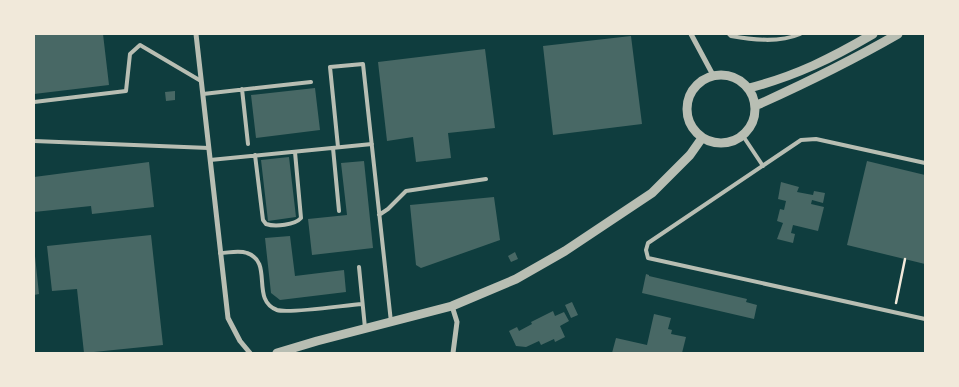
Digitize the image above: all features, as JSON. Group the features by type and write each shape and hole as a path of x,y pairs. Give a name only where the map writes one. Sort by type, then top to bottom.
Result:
{"street":[{"path":"196,34 228,318 240,341 250,353"},
{"path":"691,34 713,75"},
{"path":"749,88 773,82 808,69 873,34"},
{"path":"756,106 849,62 898,34"},
{"path":"726,74 739,79 749,88 756,106 753,122 743,136 734,141 712,142 702,138 691,125 686,109 688,97 694,87 702,80 713,75 726,74"},
{"path":"278,353 300,345 452,306 516,279 565,251 652,193 690,155 702,138"},
{"path":"452,306 457,322 453,353"}],"lane":[{"path":"729,34 755,41 793,37 800,34"},
{"path":"34,102 126,91 130,54 140,45 201,81"},
{"path":"338,147 330,67 363,64 390,322"},
{"path":"203,94 311,82"},
{"path":"242,89 248,144"},
{"path":"743,136 763,166"},
{"path":"925,163 816,139 802,140 648,243 646,250 648,258 925,319"},
{"path":"34,140 209,148"},
{"path":"210,160 372,144"},
{"path":"332,148 339,211"},
{"path":"255,155 263,220 266,224 272,226 296,222 301,218 295,152"},
{"path":"379,215 406,191 486,179"},
{"path":"220,253 246,252 255,258 260,266 264,297 268,304 276,310 293,311 362,304"},
{"path":"359,267 365,328"}],"path":[{"path":"894,312 905,259"}],"building":[{"path":"34,34 103,34 109,85 34,94"},
{"path":"631,36 642,124 553,135 543,46"},
{"path":"485,49 495,128 448,133 451,158 416,162 413,137 387,141 378,62"},
{"path":"315,88 320,130 256,138 251,95"},
{"path":"175,91 175,100 166,101 165,92"},
{"path":"289,157 296,217 268,221 261,160"},
{"path":"364,161 373,248 312,255 308,219 347,215 341,163"},
{"path":"867,161 925,175 925,264 847,245"},
{"path":"149,162 154,207 92,214 91,206 34,212 34,177"},
{"path":"781,182 799,187 797,192 813,195 814,191 825,193 823,203 812,200 811,204 824,207 818,231 793,225 791,233 795,234 793,243 777,239 783,223 777,221 780,209 784,210 786,201 778,199"},
{"path":"494,197 500,240 421,268 416,265 410,205"},
{"path":"151,235 163,345 84,353 77,289 52,291 47,246"},
{"path":"290,236 295,276 344,270 346,292 280,300 271,293 265,238"},
{"path":"515,252 518,259 511,262 508,256"},
{"path":"34,256 39,294 34,295"},
{"path":"646,274 747,299 746,302 757,305 754,319 642,293"},
{"path":"572,302 578,315 571,318 565,305"},
{"path":"553,311 555,316 564,312 569,321 560,326 565,337 555,342 554,339 541,345 539,341 526,347 516,346 509,331 517,327 519,331 532,324 531,322"},
{"path":"654,314 671,318 668,329 672,330 671,334 686,337 682,353 612,353 616,338 647,345"}]}
